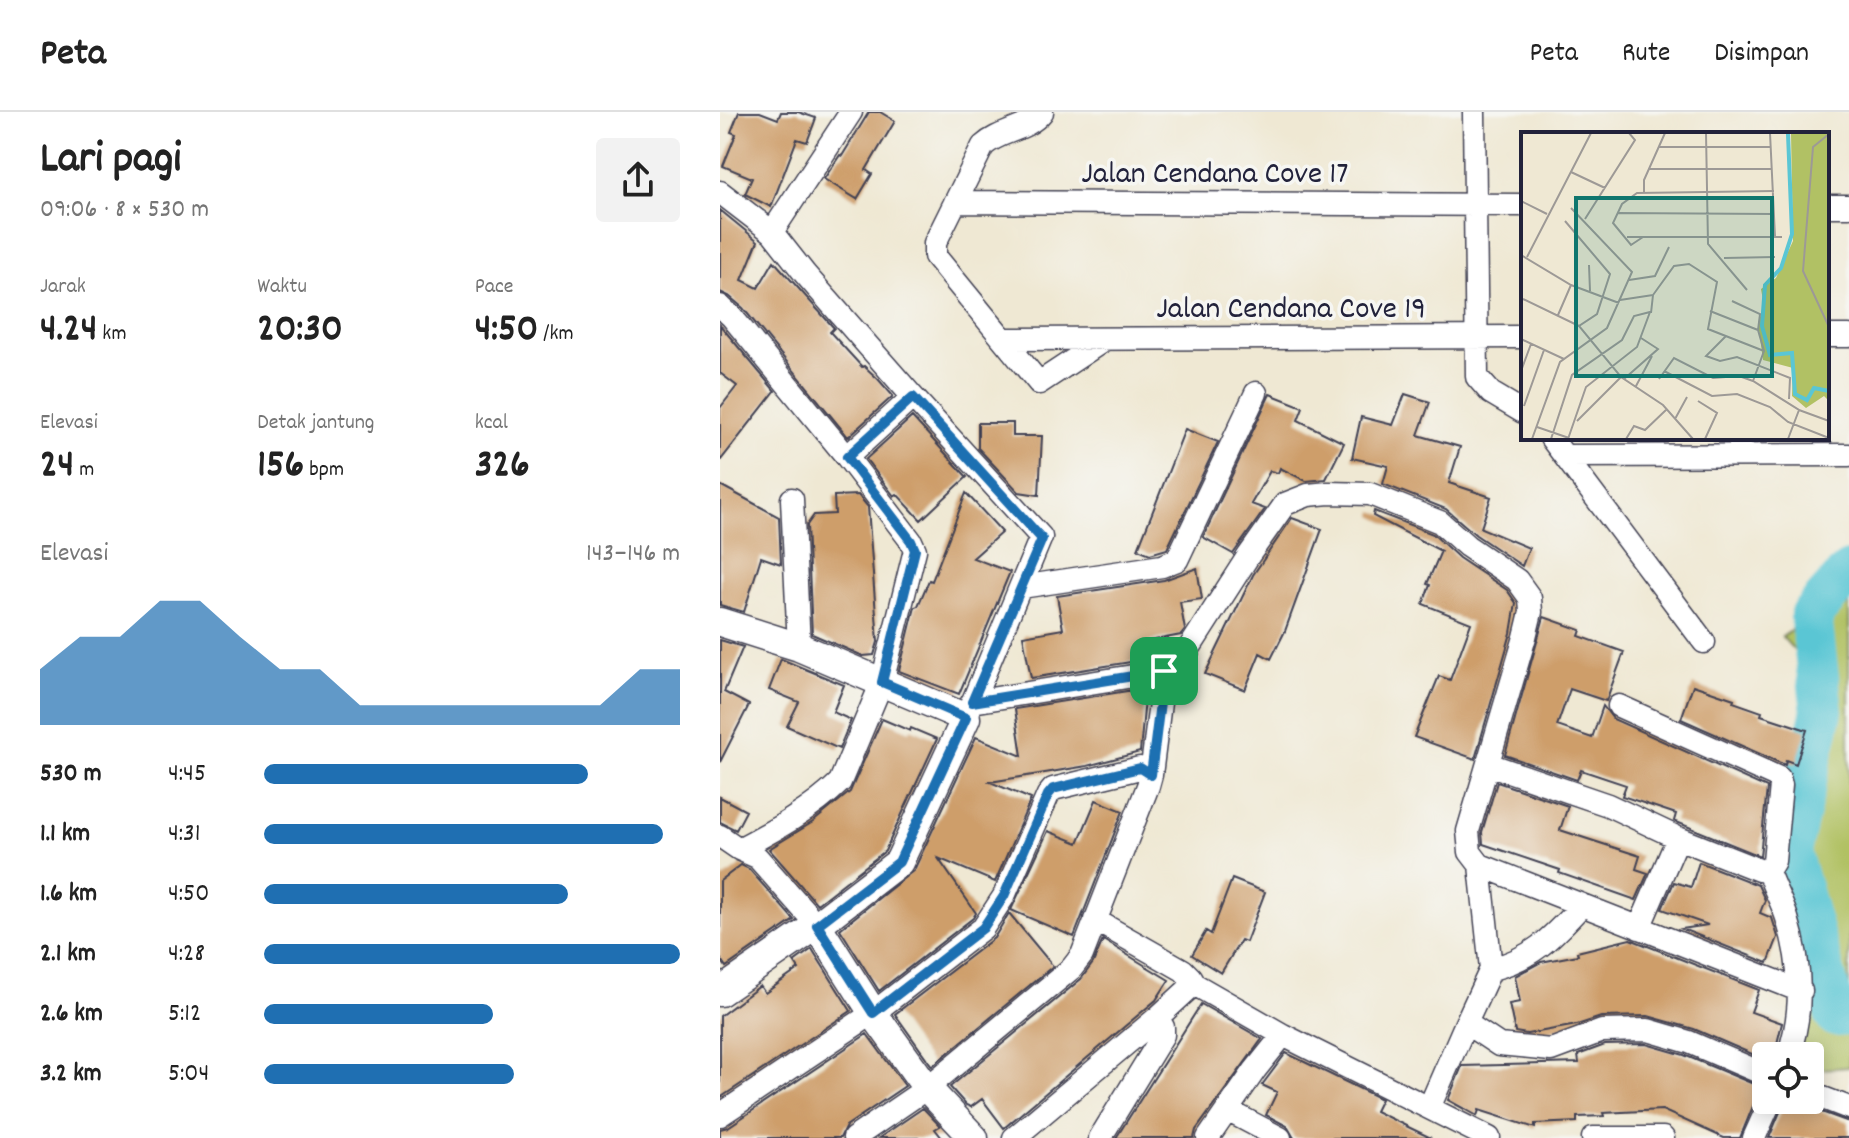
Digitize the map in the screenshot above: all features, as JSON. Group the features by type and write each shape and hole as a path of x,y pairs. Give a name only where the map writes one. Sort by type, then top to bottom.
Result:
{"street":[{"path":"772,232 851,112"},
{"path":"1042,112 1034,122 990,139 983,146 935,243 935,256 1039,383 1105,339"},
{"path":"1474,112 1477,377 1491,393 1521,411"},
{"path":"720,192 772,232 913,397 1041,537 969,710 899,862 817,925 720,992"},
{"name":"Jalan Cendana Cove 17","path":"955,202 1521,205"},
{"path":"720,306 847,457 915,550 882,682 840,782 829,793 763,837 739,849"},
{"name":"Jalan Cendana Cove 19","path":"1003,339 1521,337"},
{"path":"1021,587 1162,566 1177,560 1256,393"},
{"path":"847,457 913,397"},
{"path":"1558,447 1849,455"},
{"path":"1558,447 1704,642"},
{"path":"720,622 799,647 882,682 969,710 1164,671 1181,661 1285,504 1308,495 1370,494 1440,522 1467,546 1517,580 1530,598 1531,612 1525,637 1468,831 1470,852 1480,865 1801,991"},
{"path":"792,499 799,647"},
{"path":"854,1138 927,1088 1072,968 1082,955 1151,775 1164,671"},
{"path":"1619,706 1779,778 1774,861 1768,871"},
{"path":"1488,764 1608,805 1678,838 1768,871"},
{"path":"720,1115 873,1013 983,928 1004,896 1053,789 1140,768 1151,775"},
{"path":"720,836 757,857 817,925 873,1013 927,1088 974,1138"},
{"path":"1639,928 1678,838"},
{"path":"1429,1108 1491,969 1480,865"},
{"path":"1768,871 1787,916 1797,957 1801,991 1793,1042"},
{"path":"1491,969 1517,962 1547,941 1582,905"},
{"path":"1095,920 1183,970 1194,984 1283,1035 1489,1138"},
{"path":"1014,1138 1194,984"},
{"path":"1100,1138 1163,1035 1163,1027 1157,1018"},
{"path":"1466,1023 1499,1045 1551,1050 1602,1031 1648,1030 1689,1042 1752,1069"},
{"path":"1208,1138 1283,1035"},
{"path":"1824,1098 1849,1108"},
{"path":"1229,1111 1280,1138"},
{"path":"1754,1138 1765,1114"},
{"path":"1593,1138 1663,1138"}],"green space":[{"path":"1849,591 1849,1067 1824,1069 1824,1042 1798,1042 1809,960 1770,830 1804,735 1802,659 1782,637"}],"building":[{"path":"739,112 760,112 778,119 781,112 798,112 816,118 807,142 797,139 771,207 745,194 752,178 723,166 736,134 731,132"},
{"path":"869,112 880,112 895,121 866,170 872,174 857,199 824,179"},
{"path":"720,210 758,241 742,280 758,288 774,261 834,328 830,332 893,396 848,437 743,308 720,292"},
{"path":"720,325 775,391 720,461 720,408 737,386 720,373"},
{"path":"1270,394 1303,407 1298,420 1344,443 1326,479 1306,481 1280,468 1278,473 1270,471 1251,504 1265,509 1233,554 1203,537"},
{"path":"1405,394 1430,402 1418,435 1460,447 1449,483 1491,497 1481,528 1529,548 1522,566 1476,535 1446,509 1383,484 1388,466 1352,458 1361,417 1393,425"},
{"path":"912,417 967,477 921,520 897,494 894,496 866,459"},
{"path":"978,423 1013,423 1013,436 1042,436 1039,495 1019,492 978,448"},
{"path":"1185,429 1218,442 1167,549 1150,554 1138,549"},
{"path":"720,485 779,517 781,564 761,557 744,612 720,605"},
{"path":"966,493 1002,532 973,558 1010,572 959,694 899,671 915,607 929,580 932,581"},
{"path":"858,495 868,507 878,642 874,655 863,656 812,634 807,525 814,515 835,514 834,496"},
{"path":"1374,511 1433,534 1459,558 1507,590 1516,603 1511,633 1475,759 1414,737 1439,676 1450,680 1471,623 1423,604 1430,585 1427,584 1441,551 1373,516"},
{"path":"1292,518 1322,529 1285,631 1271,659 1260,653 1245,690 1205,674 1253,575"},
{"path":"1197,568 1202,599 1180,602 1185,630 1181,635 1149,641 1150,645 1141,647 1143,660 1031,678 1023,636 1063,629 1057,596 1164,580"},
{"path":"1544,617 1581,630 1579,636 1624,652 1606,701 1570,689 1557,726 1592,738 1603,706 1613,719 1767,788 1760,856 1674,821 1676,814 1622,796 1626,785 1581,770 1577,780 1505,755"},
{"path":"720,640 743,647 724,692 749,705 720,762"},
{"path":"781,659 844,685 833,712 851,720 839,749 787,726 799,702 769,690"},
{"path":"1693,685 1734,699 1733,702 1762,712 1761,715 1807,730 1796,764 1786,760 1785,765 1681,719"},
{"path":"1146,688 1140,752 1087,766 990,782 1031,799 995,882 938,858 976,913 879,991 840,929 914,870 976,737 1022,756 1015,709"},
{"path":"882,719 937,739 885,851 817,904 769,849 813,822 850,792"},
{"path":"1497,782 1568,806 1560,830 1640,856 1636,869 1648,873 1636,900 1483,844 1482,832"},
{"path":"720,797 746,811 736,830 720,822"},
{"path":"1096,800 1123,811 1074,937 1011,910 1048,831 1078,843"},
{"path":"1699,862 1758,885 1765,900 1760,913 1772,918 1778,937 1768,963 1682,929 1708,925 1662,909 1674,882 1691,887"},
{"path":"741,865 749,869 794,920 726,967 720,958 720,881"},
{"path":"1232,879 1265,892 1246,942 1241,940 1221,973 1192,955 1206,931 1211,934"},
{"path":"1009,913 1053,966 932,1066 895,1014 994,938"},
{"path":"1630,939 1759,990 1751,1012 1782,1023 1777,1042 1752,1042 1752,1054 1694,1029 1648,1016 1601,1017 1577,1025 1527,1034 1515,1032 1509,1004 1520,1002 1515,976 1541,962 1578,955 1577,952"},
{"path":"1103,940 1169,980 1156,1000 1004,1128 982,1099 971,1107 966,1105 950,1087 1081,979 1093,963"},
{"path":"812,949 851,1011 720,1098 720,1016 760,986 765,993 799,969 794,962"},
{"path":"1201,1004 1262,1039 1196,1130 1194,1138 1116,1138"},
{"path":"867,1034 905,1086 846,1126 840,1138 720,1138 720,1129 728,1127"},
{"path":"1646,1044 1684,1055 1752,1083 1752,1109 1740,1138 1724,1138 1662,1110 1603,1113 1604,1116 1577,1117 1577,1122 1535,1124 1535,1128 1479,1110 1477,1116 1448,1100 1462,1066 1579,1063 1578,1055 1605,1045"},
{"path":"1286,1053 1381,1099 1375,1111 1431,1138 1294,1138 1287,1126 1266,1115 1277,1092 1262,1085"},
{"path":"923,1108 940,1126 935,1129 942,1138 879,1138"},
{"path":"1824,1113 1849,1122 1849,1138 1769,1138 1779,1114"}],"waterway":[{"path":"1849,572 1811,615 1822,711 1790,852 1836,1016 1849,1015"}],"route":[{"path":"913,397 1041,537 972,702 1164,671 1151,775 1140,768 1053,789 1004,896 983,928 873,1013 817,925 899,862 966,718 882,682 915,550 847,457 913,397"}]}
